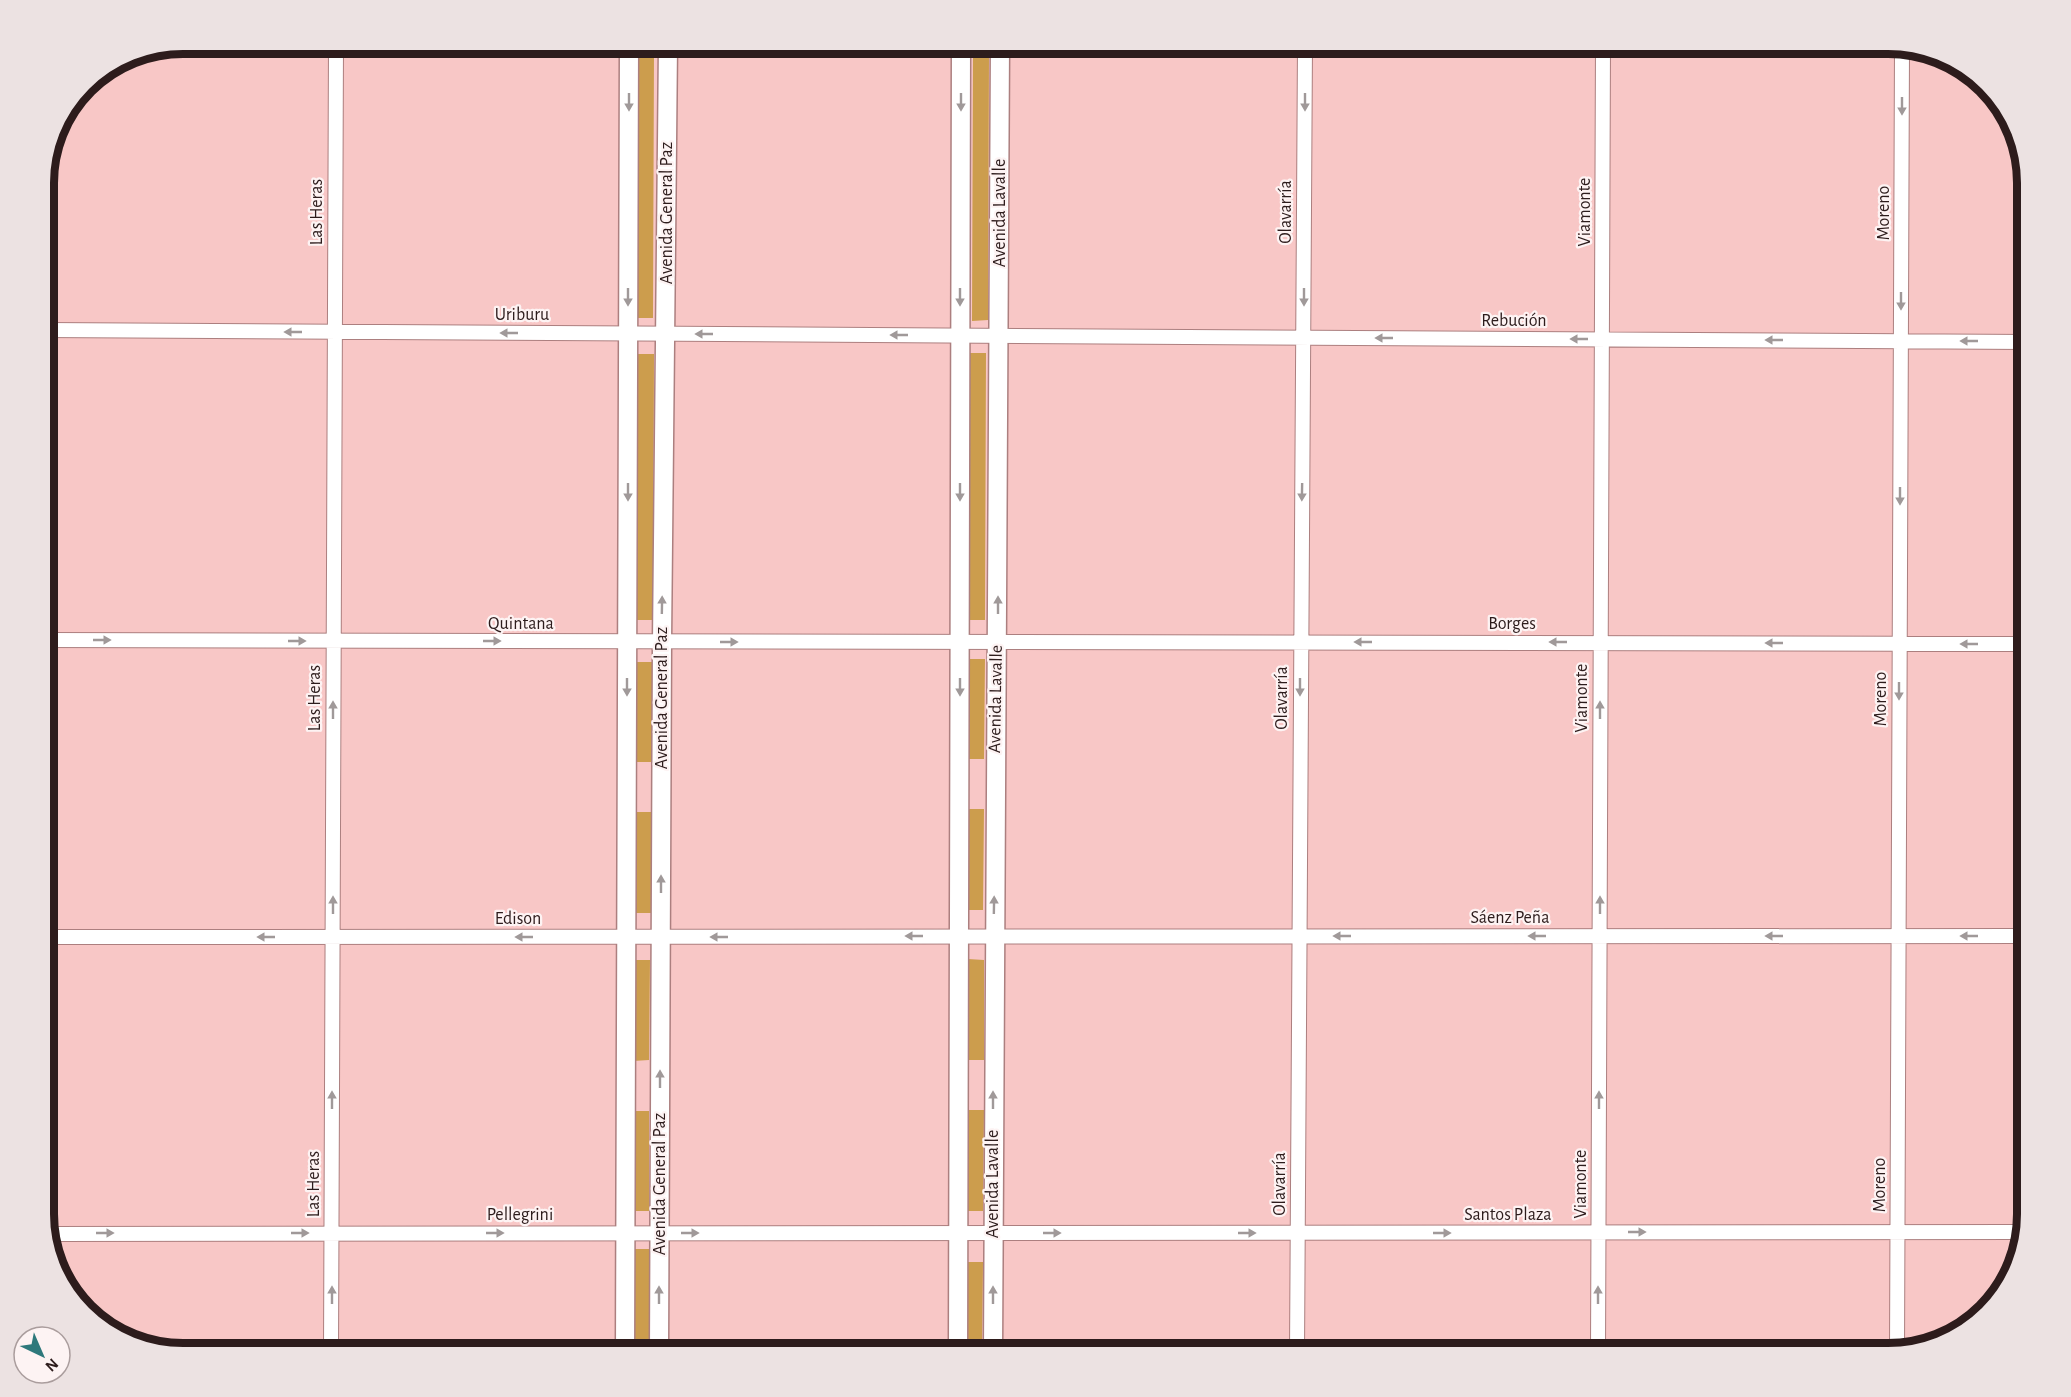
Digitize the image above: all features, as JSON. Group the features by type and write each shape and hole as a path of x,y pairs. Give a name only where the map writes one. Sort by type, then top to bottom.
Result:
{"street":[{"name":"Las Heras","path":"332,1343 336,54"},
{"name":"Avenida General Paz","path":"625,1343 629,54"},
{"name":"Avenida General Paz","path":"659,1343 662,642 668,54"},
{"name":"Avenida Lavalle","path":"958,1343 961,54"},
{"name":"Avenida Lavalle","path":"993,1343 993,937 1000,336 1000,54"},
{"name":"Olavarría","path":"1297,1343 1305,54"},
{"name":"Viamonte","path":"1598,1343 1603,54"},
{"name":"Moreno","path":"1898,1342 1902,55"},
{"name":"Uriburu","path":"54,330 1000,336"},
{"name":"Rebución","path":"1000,336 2017,342"},
{"name":"Quintana","path":"54,640 960,643 997,640"},
{"name":"Borges","path":"997,640 2017,644"},
{"name":"Sáenz Peña","path":"993,937 2017,936"},
{"name":"Edison","path":"54,937 993,937"},
{"name":"Santos Plaza","path":"993,1233 2016,1232"},
{"name":"Pellegrini","path":"55,1234 993,1233"}],"shaded area":[{"path":"638,54 654,54 653,318 637,318"},
{"path":"973,54 989,54 988,320 972,321"},
{"path":"970,353 986,353 985,620 969,620"},
{"path":"637,354 654,354 653,620 636,620"},
{"path":"969,659 985,659 984,759 968,759"},
{"path":"637,662 653,662 652,762 636,762"},
{"path":"968,809 984,809 983,910 967,910"},
{"path":"637,812 653,812 652,913 636,913"},
{"path":"968,959 984,960 984,1060 967,1060"},
{"path":"634,960 650,960 649,1060 633,1061"},
{"path":"967,1110 984,1110 983,1211 967,1211"},
{"path":"633,1111 649,1111 649,1211 633,1211"},
{"path":"634,1249 651,1249 650,1343 634,1343"},
{"path":"967,1262 983,1262 982,1343 966,1343"}]}
